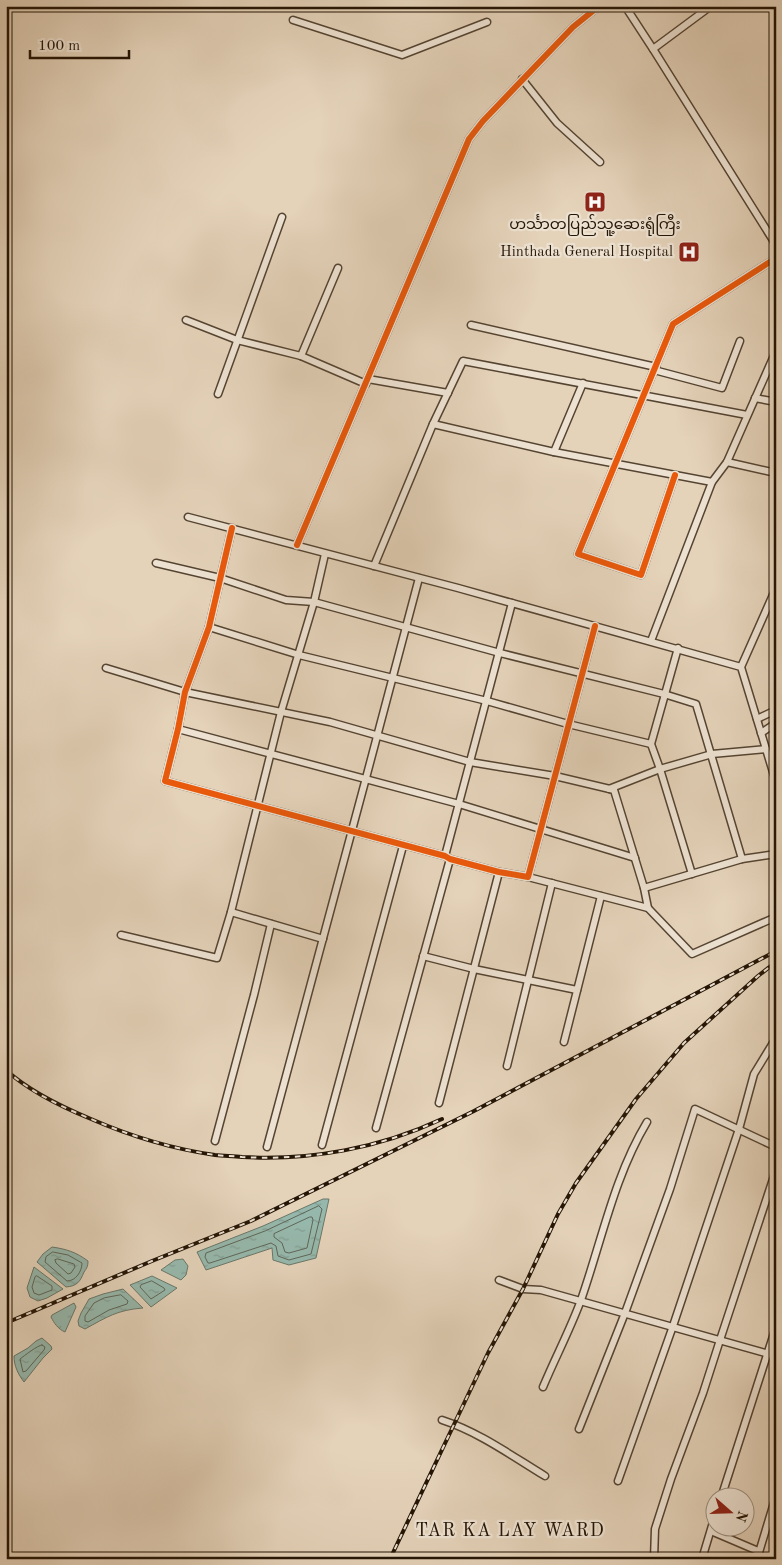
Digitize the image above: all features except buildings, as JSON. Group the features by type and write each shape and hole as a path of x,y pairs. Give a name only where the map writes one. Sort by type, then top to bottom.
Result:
{"street":[{"path":"297,545 468,139 572,27 598,6"},
{"path":"625,6 776,245"},
{"path":"653,49 712,6"},
{"path":"293,20 402,55 487,22"},
{"path":"522,79 557,123 600,162"},
{"path":"218,394 282,217"},
{"path":"675,474 641,575 578,554 674,324 776,258"},
{"path":"302,356 338,268"},
{"path":"186,320 237,340 302,356 367,381 448,393"},
{"path":"471,325 655,368 722,388 740,341"},
{"path":"651,641 712,482 727,462 776,351"},
{"path":"374,566 433,424 463,361 747,415"},
{"path":"554,452 583,383"},
{"path":"755,398 776,402"},
{"path":"433,424 554,452 712,482"},
{"path":"727,462 776,473"},
{"path":"188,517 678,648 741,667"},
{"path":"232,528 209,627 185,692 165,781 499,872 528,877 648,908 692,954 776,917"},
{"path":"121,935 218,958 281,712 314,602 325,554"},
{"path":"156,563 220,578 286,600 314,602 581,675 664,694 696,704 742,859"},
{"path":"267,1146 419,578"},
{"path":"776,588 741,667 776,782"},
{"path":"376,1128 423,956 459,804 512,603"},
{"path":"528,877 595,626"},
{"path":"209,627 299,655 651,744"},
{"path":"678,648 651,744 692,874"},
{"path":"106,668 185,692 330,722 470,762 554,776 614,790 644,888 648,908"},
{"path":"757,719 776,710"},
{"path":"761,733 776,723"},
{"path":"178,729 459,804 635,858"},
{"path":"609,789 660,769 712,754 766,749"},
{"path":"322,1145 403,846"},
{"path":"644,888 742,859 776,854"},
{"path":"439,1103 499,872"},
{"path":"507,1066 552,883"},
{"path":"564,1042 601,896"},
{"path":"231,912 323,939"},
{"path":"215,1141 271,924"},
{"path":"423,956 474,969 577,990"},
{"path":"618,1481 739,1130 754,1074 776,1038"},
{"path":"579,1429 626,1313 696,1109 776,1147"},
{"path":"542,1387 580,1301 613,1198 634,1144 647,1122"},
{"path":"654,1559 655,1529 671,1479 703,1393 776,1170"},
{"path":"498,1280 524,1289 541,1290 626,1313 776,1356"},
{"path":"724,1488 776,1327"},
{"path":"442,1420 459,1426 484,1439 545,1476"},
{"path":"757,1559 776,1496"},
{"path":"702,1559 709,1538"},
{"path":"727,1538 758,1551"}],"water":[{"path":"323,1199 329,1199 316,1258 289,1265 273,1260 272,1248 206,1270 197,1252 263,1226"},
{"path":"52,1247 71,1251 88,1261 87,1268 79,1281 73,1286 66,1287 37,1262"},
{"path":"183,1259 188,1266 186,1275 181,1280 161,1270 175,1260"},
{"path":"34,1267 63,1289 38,1301 30,1297 27,1288"},
{"path":"152,1276 177,1288 151,1307 130,1285"},
{"path":"123,1289 143,1308 119,1312 85,1329 79,1326 78,1321 89,1299"},
{"path":"74,1303 76,1307 65,1332 56,1326 51,1317"},
{"path":"42,1338 52,1349 24,1382 17,1370 14,1356"}],"railway":[{"path":"6,1323 251,1221 474,1111 776,951"},
{"path":"390,1559 488,1353 523,1289 558,1214 576,1183 636,1099 684,1043 776,962"},
{"path":"6,1070 25,1085 47,1098 106,1125 168,1145 215,1155 268,1158 319,1154 369,1145 394,1138 442,1119"}],"cycle path":[{"path":"297,545 469,139 483,121 573,27 599,6"},
{"path":"675,475 641,575 578,554 673,324 776,258"},
{"path":"232,528 209,627 185,692 165,781 445,856 450,859 499,872 528,877 595,626"}],"place":[{"name":"ဟင်္သာတပြည်သူ့ဆေးရုံကြီး","path":"595,202"},
{"name":"Hinthada General Hospital","path":"689,252"}],"district":[{"name":"TAR KA LAY WARD","path":"510,1531"}]}
